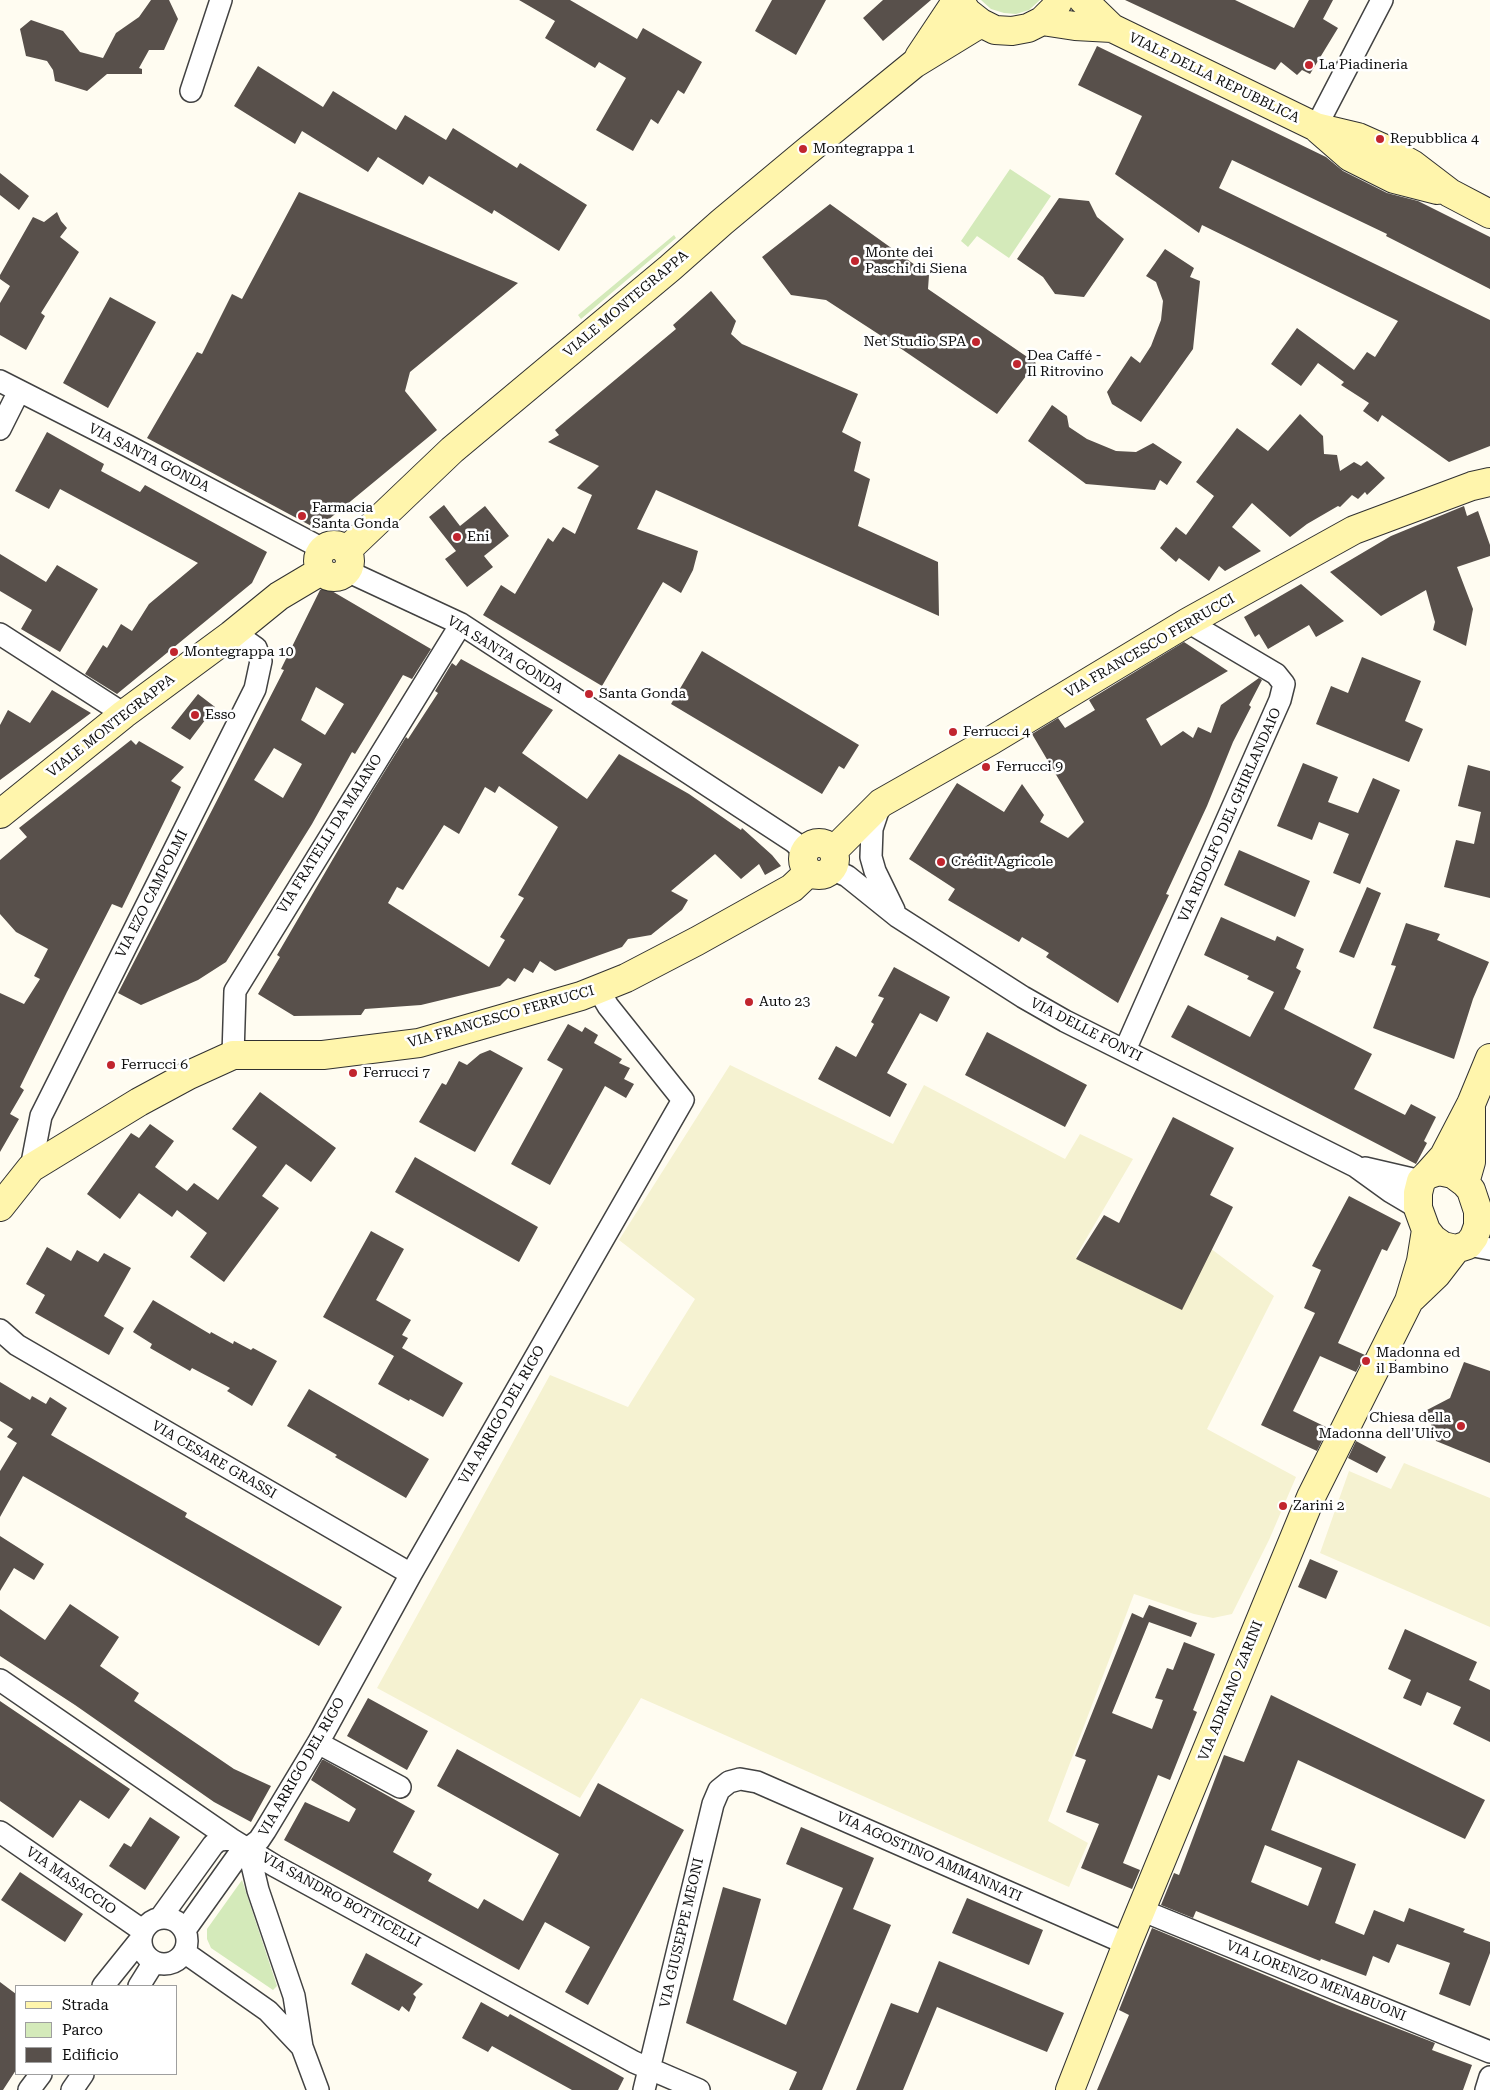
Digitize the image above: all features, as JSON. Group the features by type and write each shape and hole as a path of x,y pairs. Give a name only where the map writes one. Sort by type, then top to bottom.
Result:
{"street":[{"path":"191,92 221,0"},
{"path":"914,64 958,0 967,12 981,23 996,30 1012,32 1028,28 1051,10 1075,26 1112,28"},
{"path":"1083,0 1112,28"},
{"path":"1316,127 1382,0"},
{"path":"914,64 981,23"},
{"name":"VIALE DELLA REPUBBLICA","path":"1112,28 1316,127 1350,157 1394,179 1450,193 1490,214"},
{"name":"VIALE MONTEGRAPPA","path":"0,814 124,714 231,635 279,596 334,560 467,437 670,268 737,209 914,64"},
{"name":"VIA SANTA GONDA","path":"0,381 128,446 334,560 461,624 794,842 820,861"},
{"path":"0,429 19,391"},
{"name":"VIA FRANCESCO FERRUCCI","path":"0,1207 31,1168 148,1097 189,1075 233,1055 323,1056 419,1043 581,996 626,978 697,942 792,888 881,803 992,740 1188,622 1354,530 1472,486 1490,482"},
{"name":"VIA RIDOLFO DEL GHIRLANDAIO","path":"1125,1050 1280,700 1284,684 1276,674 1188,622"},
{"name":"VIA FRATELLI DA MAIANO","path":"233,1055 235,991 461,624"},
{"path":"0,634 124,714"},
{"name":"VIA EZO CAMPOLMI","path":"31,1168 41,1116 255,689 261,661 256,648 242,638 231,635"},
{"path":"881,803 872,829 871,857 875,871 898,917"},
{"name":"VIA DELLE FONTI","path":"820,861 847,876 898,917 1023,997 1065,1021 1355,1166 1391,1192 1422,1219"},
{"name":"VIA ARRIGO DEL RIGO","path":"185,1930 237,1857 240,1843 259,1840 318,1743 411,1574 683,1100 608,1006 598,989"},
{"path":"1409,1301 1421,1261 1422,1219 1418,1194 1424,1178 1444,1156 1490,1058"},
{"path":"1465,1183 1471,1162 1470,1104"},
{"name":"VIA DELLE FONTI","path":"1355,1166 1424,1178"},
{"path":"1409,1301 1436,1275 1471,1247 1478,1226 1484,1216 1471,1190 1453,1174 1440,1171 1424,1178"},
{"path":"1422,1219 1433,1239 1443,1246 1471,1247"},
{"name":"VIA ADRIANO ZARINI","path":"1070,2090 1127,1944 1310,1497 1409,1301"},
{"name":"VIA CESARE GRASSI","path":"0,1330 8,1342 411,1574"},
{"name":"VIA SANDRO BOTTICELLI","path":"0,1680 275,1866 649,2069 699,2090"},
{"path":"318,1743 400,1787"},
{"name":"VIA AGOSTINO AMMANNATI","path":"729,1782 740,1779 757,1782 1127,1944"},
{"name":"VIA GIUSEPPE MEONI","path":"644,2090 713,1804 719,1790 729,1782"},
{"name":"VIA MASACCIO","path":"0,1832 141,1935"},
{"path":"104,1985 147,1924 161,1917 213,1845 219,1840 240,1843 294,1996 302,2047 318,2090"},
{"name":"VIA LORENZO MENABUONI","path":"1141,1910 1490,2052"},
{"path":"141,1935 144,1953 154,1962 168,1964 175,1962 184,1952 187,1937 185,1930 175,1920 161,1917"},
{"path":"184,1952 268,2010 302,2047"},
{"path":"140,1985 154,1962"},
{"path":"29,2090 40,2075"},
{"path":"72,2090 82,2075"},
{"path":"1486,2090 1490,2077"}],"shaded area":[{"path":"730,1065 893,1144 924,1085 1065,1159 1080,1134 1133,1159 1076,1256 1181,1309 1210,1248 1274,1296 1207,1429 1296,1477 1269,1540 1232,1614 1213,1618 1194,1614 1134,1594 1048,1821 1088,1843 1069,1887 641,1698 580,1798 377,1688 550,1375 628,1407 695,1299 619,1240"},
{"path":"1404,1463 1490,1498 1490,1627 1320,1553 1349,1471 1391,1489"}],"green space":[{"path":"981,0 1040,0 1029,10 1016,14 991,9"},
{"path":"1010,169 1051,196 1009,258 977,236 968,247 961,241"},
{"path":"674,235 676,238 581,319 578,315"},
{"path":"242,1880 277,1986 273,1990 211,1948 207,1939 207,1929"}],"building":[{"path":"151,0 169,0 178,19 164,50 149,50 139,68 142,69 142,74 107,74 87,91 55,81 53,70 47,61 26,56 20,29 31,20 63,31 80,52 103,58 116,33 139,17"},
{"path":"519,0 570,0 637,39 643,28 702,62 684,94 678,90 658,124 651,119 633,151 596,130 626,78 599,62 595,68 545,38 555,21"},
{"path":"772,0 826,0 796,55 755,31"},
{"path":"883,0 931,0 883,41 863,18"},
{"path":"1125,0 1235,0 1294,28 1309,0 1333,0 1323,19 1338,28 1310,74 1302,70 1297,75 1281,62 1275,70"},
{"path":"1097,46 1326,157 1343,171 1387,193 1418,201 1490,237 1490,289 1386,236 1387,234 1232,160 1219,188 1490,320 1490,446 1449,462 1382,415 1378,422 1363,411 1369,403 1341,385 1344,382 1318,363 1301,386 1271,364 1297,328 1354,370 1367,352 1375,357 1398,321 1202,225 1199,233 1115,174 1142,116 1078,85"},
{"path":"258,66 323,107 333,91 396,130 405,115 446,140 453,128 517,168 520,163 587,205 559,251 494,210 492,214 429,176 423,185 378,157 368,172 302,131 295,144 234,106"},
{"path":"0,173 29,196 19,210 0,195"},
{"path":"299,192 518,283 410,372 405,391 437,430 317,529 147,438 197,352 202,354 232,294 242,299"},
{"path":"1059,198 1089,201 1097,217 1124,239 1084,297 1055,294 1043,277 1017,259"},
{"path":"830,204 929,275 928,289 1036,363 997,414 826,300 791,295 762,257"},
{"path":"57,212 67,228 60,237 79,252 41,313 45,316 26,350 0,335 0,303 10,286 0,279 0,275 33,217 44,222"},
{"path":"1165,249 1194,268 1190,277 1200,281 1193,349 1141,422 1112,404 1107,392 1131,356 1140,363 1151,346 1161,320 1163,301 1156,282 1146,276"},
{"path":"711,291 736,321 731,334 742,344 858,394 842,432 861,442 854,471 870,479 858,526 938,562 939,616 656,490 637,529 698,551 693,570 681,593 663,582 602,686 483,615 501,585 515,594 548,538 553,542 563,527 575,534 592,495 577,488 599,466 548,442 559,435 555,430 676,329 673,325"},
{"path":"110,297 156,322 108,408 63,383"},
{"path":"1052,405 1067,416 1069,427 1087,439 1116,451 1136,452 1153,443 1182,462 1167,485 1160,480 1155,490 1086,484 1028,441"},
{"path":"1300,414 1323,436 1324,454 1337,455 1340,471 1354,462 1361,466 1367,461 1385,478 1367,495 1365,492 1358,499 1352,495 1340,507 1338,506 1307,524 1290,537 1252,503 1232,527 1261,551 1225,571 1219,566 1209,581 1179,558 1176,562 1160,548 1176,527 1186,535 1214,496 1196,482 1237,428 1268,451"},
{"path":"47,432 104,464 101,471 140,492 145,485 267,552 252,583 117,694 85,674 103,645 107,648 121,624 132,631 149,604 198,563 60,489 49,509 15,491"},
{"path":"444,505 460,526 485,506 509,536 484,556 493,567 467,587 445,559 456,551 429,517"},
{"path":"1464,506 1467,516 1478,511 1490,545 1490,556 1457,567 1473,609 1466,646 1433,630 1435,622 1426,590 1381,616 1330,572 1391,536"},
{"path":"0,554 46,582 57,565 98,589 60,652 21,629 32,610 0,591"},
{"path":"1301,584 1344,621 1316,637 1309,625 1268,649 1259,634 1255,637 1244,617"},
{"path":"325,587 431,649 412,679 403,675 355,754 352,752 312,824 226,962 198,980 141,1005 118,993 284,670 281,669 320,590","holes":["316,687 344,704 325,735 301,720","274,748 302,764 283,798 254,780"]},
{"path":"1184,642 1228,671 1146,719 1161,746 1183,731 1193,738 1198,727 1211,733 1221,705 1259,678 1262,680 1249,705 1251,707 1233,742 1207,806 1166,894 1169,895 1118,1003 1046,957 1049,953 1022,937 1019,942 948,900 955,889 909,859 957,783 1004,812 1022,784 1044,815 1040,822 1068,838 1084,822 1032,734 1058,718 1065,728 1095,710 1089,700"},
{"path":"702,651 859,745 844,769 839,766 822,794 671,704"},
{"path":"1362,657 1421,681 1405,721 1423,729 1409,762 1316,724 1331,686 1348,693"},
{"path":"461,659 553,710 522,753 587,799 619,754 689,794 741,830 742,828 772,855 781,866 765,875 759,864 741,879 715,854 671,891 688,900 682,910 651,935 628,939 622,947 555,971 540,961 533,973 524,968 515,982 508,978 500,986 421,1005 365,1009 361,1015 294,1016 258,994 280,957 277,955 372,792 406,737 408,739 438,693 435,691 452,663 456,666","holes":["499,786 558,827 518,895 524,898 500,937 505,940 489,967 388,903 397,887 403,890 444,825 459,834 485,787 495,793"]},
{"path":"52,690 91,713 0,780 0,725 8,710 30,723"},
{"name":"Esso","path":"198,694 215,707 190,740 171,728"},
{"path":"131,740 136,745 139,741 184,767 171,781 181,787 122,908 112,904 67,992 20,1087 24,1090 10,1114 19,1119 0,1152 0,993 24,1004 40,979 34,976 48,949 16,932 0,914 0,860 27,837 19,828"},
{"path":"1303,763 1338,777 1328,802 1358,813 1373,778 1400,790 1360,884 1333,873 1349,834 1319,822 1312,840 1277,826"},
{"path":"1468,765 1490,771 1490,898 1444,887 1456,840 1474,844 1481,812 1458,806"},
{"path":"1239,850 1310,881 1295,917 1224,885"},
{"path":"1367,887 1381,893 1354,958 1339,952"},
{"path":"1221,917 1275,941 1277,936 1304,949 1296,968 1301,971 1284,1009 1372,1054 1354,1089 1405,1115 1411,1104 1436,1117 1424,1141 1427,1143 1416,1164 1171,1037 1188,1005 1250,1037 1274,992 1247,979 1249,976 1204,955"},
{"path":"1406,923 1440,934 1437,940 1489,962 1473,999 1454,1059 1373,1028 1396,966 1391,965"},
{"path":"894,967 950,997 937,1022 920,1013 887,1073 907,1084 890,1117 818,1079 836,1046 856,1057 874,1024 871,1022 884,998 878,996"},
{"path":"568,1024 582,1032 585,1027 598,1035 594,1043 622,1059 619,1063 630,1068 624,1079 634,1084 626,1098 605,1086 550,1185 511,1164 563,1069 547,1060"},
{"path":"987,1032 1087,1085 1065,1127 965,1075"},
{"path":"490,1050 523,1068 475,1152 419,1122 442,1083 446,1085 459,1061 467,1065 480,1054"},
{"path":"260,1092 336,1148 311,1182 286,1164 262,1196 279,1208 224,1282 190,1257 207,1233 177,1210 172,1217 139,1193 120,1219 87,1194 131,1133 139,1138 150,1124 174,1141 155,1167 187,1191 194,1183 218,1200 257,1147 232,1129"},
{"path":"1173,1117 1234,1148 1210,1195 1233,1207 1182,1310 1076,1259 1104,1215 1119,1223"},
{"path":"415,1157 538,1227 519,1262 395,1192"},
{"path":"1349,1196 1401,1223 1387,1251 1382,1249 1338,1343 1365,1355 1356,1372 1320,1356 1293,1411 1328,1428 1317,1451 1261,1425 1315,1313 1304,1308 1321,1270 1312,1266"},
{"path":"371,1231 404,1249 376,1300 411,1320 402,1335 408,1338 402,1348 463,1383 443,1417 378,1384 394,1356 323,1317"},
{"path":"47,1247 71,1261 77,1250 98,1262 104,1253 131,1268 104,1316 124,1328 109,1355 35,1313 45,1295 26,1284"},
{"path":"153,1300 210,1334 211,1332 233,1344 234,1341 251,1350 253,1348 277,1361 252,1406 227,1391 230,1388 192,1368 190,1371 150,1348 152,1344 133,1332"},
{"name":"Chiesa della Madonna dell'Ulivo","path":"1464,1362 1490,1371 1490,1463 1436,1441 1427,1410 1450,1398"},
{"path":"0,1382 30,1400 32,1396 46,1404 50,1397 67,1408 51,1435 187,1513 185,1517 342,1607 319,1646 23,1476 0,1517 0,1471 17,1443 7,1437 13,1429 0,1421"},
{"path":"309,1389 429,1459 406,1498 335,1457 337,1455 287,1426"},
{"path":"1356,1441 1386,1457 1377,1473 1348,1458"},
{"path":"0,1536 44,1564 34,1580 14,1568 0,1591"},
{"path":"1310,1559 1338,1571 1326,1599 1298,1587"},
{"path":"70,1604 119,1637 100,1666 139,1693 134,1701 234,1769 271,1786 251,1822 214,1802 75,1705 0,1656 0,1609 45,1640"},
{"path":"1149,1605 1197,1623 1191,1637 1149,1622 1112,1713 1152,1729 1163,1700 1155,1698 1167,1668 1173,1670 1184,1642 1215,1654 1193,1710 1197,1712 1170,1780 1158,1775 1123,1863 1140,1870 1132,1889 1081,1868 1099,1824 1066,1812 1086,1760 1075,1756 1132,1613 1143,1618"},
{"path":"1405,1629 1477,1662 1469,1680 1490,1690 1490,1742 1453,1724 1461,1707 1427,1692 1421,1706 1403,1698 1411,1680 1388,1669"},
{"path":"1271,1695 1485,1800 1465,1839 1298,1760 1271,1830 1356,1864 1335,1923 1364,1935 1374,1910 1404,1922 1409,1908 1465,1929 1463,1932 1490,1942 1490,1953 1470,2006 1439,1994 1450,1963 1397,1944 1389,1963 1373,1956 1366,1976 1321,1959 1320,1961 1196,1911 1193,1918 1161,1905 1174,1873 1179,1875 1224,1755 1244,1762","holes":["1265,1845 1322,1868 1308,1906 1251,1882"]},
{"path":"368,1698 428,1731 407,1770 347,1736"},
{"path":"0,1701 130,1789 109,1819 80,1800 53,1838 0,1801"},
{"path":"457,1749 580,1817 598,1783 684,1830 588,2005 565,1992 590,1947 545,1922 519,1970 284,1840 305,1802 349,1822 356,1809 311,1780 322,1760 324,1760 415,1811 393,1852 432,1874 428,1881 478,1909 484,1899 523,1921 559,1854 437,1786"},
{"path":"150,1817 180,1837 145,1890 109,1866 124,1843 131,1847"},
{"path":"801,1827 874,1858 853,1909 891,1925 822,2090 789,2090 797,2072 686,2023 723,1887 761,1899 733,2000 786,2025 843,1888 786,1864"},
{"path":"20,1872 83,1914 65,1942 1,1900"},
{"path":"967,1898 1043,1930 1029,1965 952,1933"},
{"path":"1152,1928 1337,2005 1435,2043 1432,2050 1472,2065 1463,2090 1097,2090 1129,2015 1119,2010"},
{"path":"366,1953 423,1984 413,1994 416,1997 409,2012 402,2006 399,2011 351,1984"},
{"path":"939,1961 1064,2013 1047,2052 937,2007 903,2090 856,2090 891,2003 918,2013"},
{"path":"0,1982 15,1993 15,2072 3,2090 0,2090"},
{"path":"481,2002 508,2017 510,2014 624,2078 618,2090 572,2090 492,2046 488,2052 462,2038"}],"place":[{"name":"La Piadineria","path":"1309,65"},
{"name":"Repubblica 4","path":"1380,139"},
{"name":"Montegrappa 1","path":"803,149"},
{"name":"Monte dei Paschi di Siena","path":"855,261"},
{"name":"Net Studio SPA","path":"976,342"},
{"name":"Dea Caffé - Il Ritrovino","path":"1017,364"},
{"name":"Farmacia Santa Gonda","path":"302,516"},
{"name":"Eni","path":"457,537"},
{"name":"Montegrappa 10","path":"174,652"},
{"name":"Santa Gonda","path":"589,694"},
{"name":"Esso","path":"195,715"},
{"name":"Ferrucci 4","path":"953,732"},
{"name":"Ferrucci 9","path":"986,767"},
{"name":"Crédit Agricole","path":"941,862"},
{"name":"Auto 23","path":"749,1002"},
{"name":"Ferrucci 6","path":"111,1065"},
{"name":"Ferrucci 7","path":"353,1073"},
{"name":"Madonna ed il Bambino","path":"1366,1361"},
{"name":"Chiesa della Madonna dell'Ulivo","path":"1461,1426"},
{"name":"Zarini 2","path":"1283,1506"}]}
